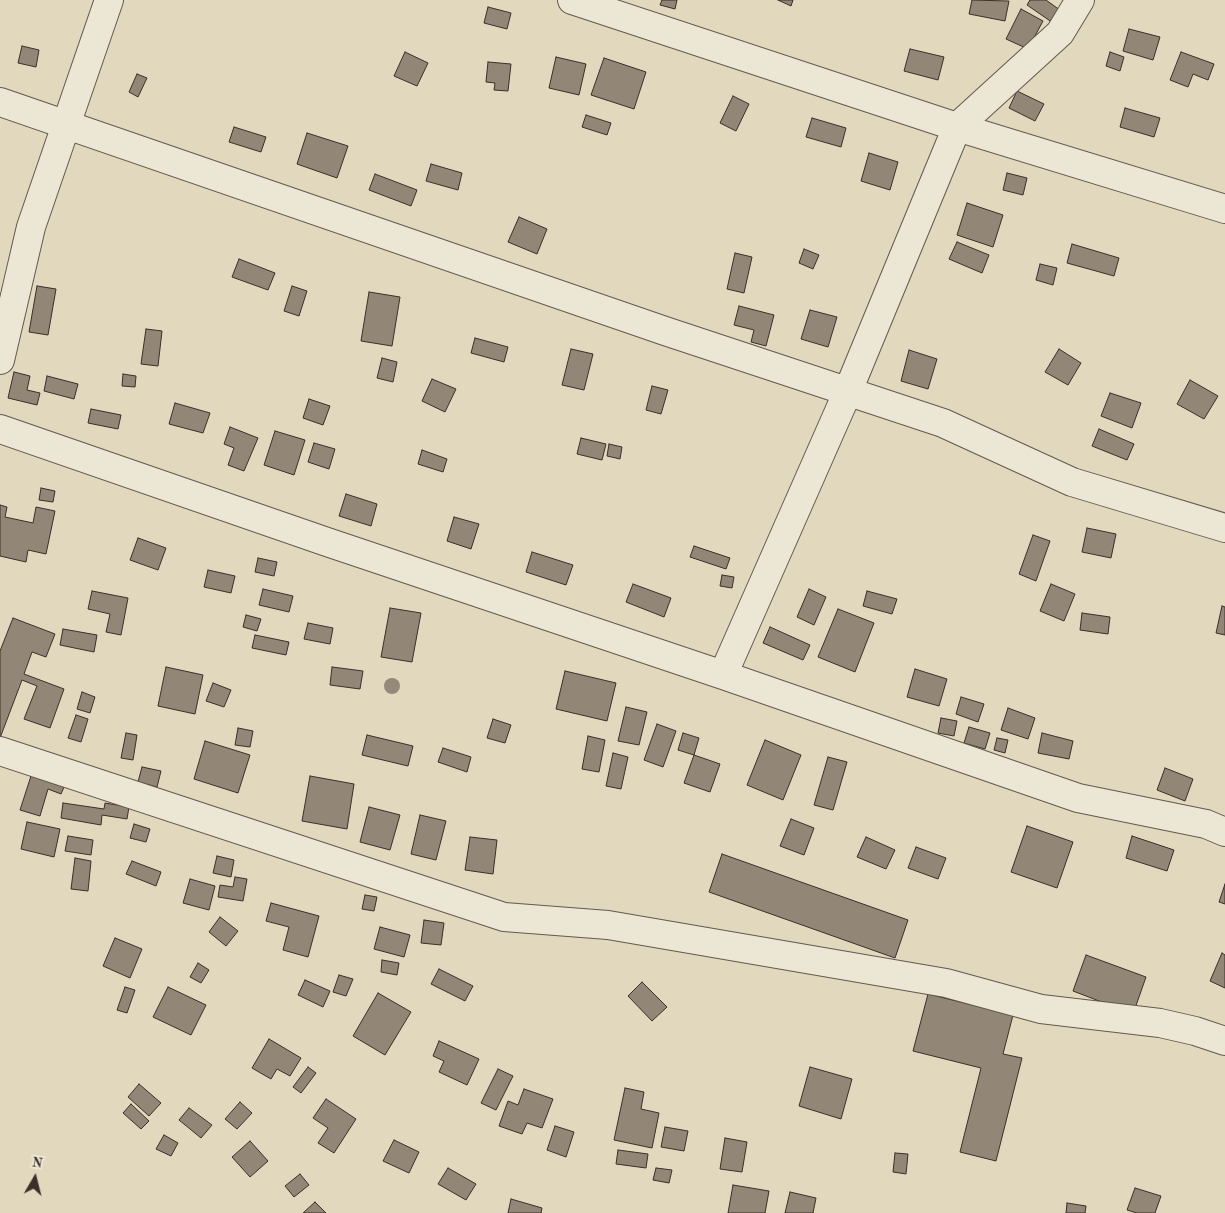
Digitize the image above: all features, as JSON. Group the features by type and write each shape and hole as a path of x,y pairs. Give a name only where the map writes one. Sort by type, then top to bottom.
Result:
{"street":[{"path":"0,360 31,227 110,0"},
{"path":"572,0 957,127 1225,209"},
{"path":"724,675 848,391 957,127 1060,33 1080,0"},
{"path":"0,102 665,330 943,423 1072,482 1225,528"},
{"path":"0,429 327,542 724,675 1078,798 1206,824 1225,832"},
{"path":"0,752 504,917 608,925 917,978 946,983 1041,1009 1160,1023 1196,1031 1225,1041"}],"building":[{"path":"662,0 677,0 675,9 660,5"},
{"path":"778,0 793,0 791,6"},
{"path":"972,0 1009,1 1005,21 969,14"},
{"path":"1030,0 1046,0 1064,13 1056,25 1027,5"},
{"path":"488,7 511,13 507,29 484,23"},
{"path":"1021,9 1043,21 1028,49 1006,39"},
{"path":"1129,29 1160,37 1153,60 1123,51"},
{"path":"22,46 39,50 36,67 18,63"},
{"path":"910,49 944,57 938,80 904,71"},
{"path":"405,52 428,63 417,86 394,76"},
{"path":"1110,52 1124,57 1120,71 1106,66"},
{"path":"1181,52 1214,64 1208,80 1193,74 1188,87 1170,80"},
{"path":"556,57 586,64 579,95 549,88"},
{"path":"604,58 646,72 634,109 591,95"},
{"path":"488,62 511,64 508,91 494,90 495,83 486,82"},
{"path":"137,74 147,78 138,97 129,92"},
{"path":"1017,91 1044,104 1035,121 1009,108"},
{"path":"733,96 749,104 736,131 720,123"},
{"path":"1125,108 1160,118 1154,137 1120,127"},
{"path":"586,115 611,123 607,135 582,127"},
{"path":"812,118 846,128 841,147 806,137"},
{"path":"234,127 266,137 261,152 229,142"},
{"path":"307,133 348,146 337,178 297,164"},
{"path":"869,153 898,162 890,190 861,181"},
{"path":"431,164 462,173 458,190 426,181"},
{"path":"1007,173 1027,178 1023,195 1003,190"},
{"path":"375,174 417,190 411,206 369,190"},
{"path":"967,203 1003,215 993,247 957,235"},
{"path":"519,217 547,229 537,254 508,242"},
{"path":"957,242 989,255 982,273 949,259"},
{"path":"1072,244 1119,258 1114,276 1067,263"},
{"path":"804,249 819,255 813,269 799,263"},
{"path":"735,253 752,257 744,293 727,289"},
{"path":"239,259 275,273 268,290 232,277"},
{"path":"1040,264 1057,268 1053,285 1036,280"},
{"path":"37,286 56,289 48,335 29,332"},
{"path":"292,286 307,291 299,316 284,311"},
{"path":"369,292 400,297 392,346 361,341"},
{"path":"739,306 774,315 766,346 751,342 754,330 734,325"},
{"path":"810,310 837,317 828,347 801,339"},
{"path":"146,329 162,331 158,366 141,364"},
{"path":"475,338 508,347 504,362 471,353"},
{"path":"571,349 593,354 584,390 562,385"},
{"path":"1059,349 1081,363 1068,385 1045,372"},
{"path":"909,350 937,359 928,389 901,381"},
{"path":"382,358 397,362 393,382 377,378"},
{"path":"14,372 30,376 27,390 40,393 37,405 8,398"},
{"path":"123,374 136,376 135,387 122,386"},
{"path":"47,376 78,384 74,399 44,391"},
{"path":"432,379 456,389 445,412 422,401"},
{"path":"1190,380 1218,396 1204,419 1177,404"},
{"path":"652,386 668,390 661,414 646,410"},
{"path":"1110,393 1141,403 1132,428 1101,416"},
{"path":"309,399 330,406 323,425 303,418"},
{"path":"175,403 210,413 203,433 169,424"},
{"path":"91,409 121,415 118,429 88,423"},
{"path":"230,427 258,438 244,471 228,465 234,448 224,444"},
{"path":"1099,429 1134,444 1127,460 1092,446"},
{"path":"275,431 305,440 294,475 264,465"},
{"path":"581,438 606,444 602,460 577,454"},
{"path":"314,443 335,449 329,469 308,462"},
{"path":"609,444 622,447 620,459 607,456"},
{"path":"422,450 447,459 443,472 418,464"},
{"path":"41,488 55,491 53,502 39,500"},
{"path":"346,494 377,504 371,526 339,516"},
{"path":"0,505 7,507 5,517 33,523 36,507 55,511 46,554 28,550 26,562 0,556"},
{"path":"454,517 479,524 471,549 447,541"},
{"path":"1087,528 1116,534 1111,558 1082,552"},
{"path":"1033,535 1050,541 1036,581 1019,574"},
{"path":"138,538 166,548 158,570 130,560"},
{"path":"694,546 730,558 726,569 690,557"},
{"path":"532,552 573,565 566,585 526,572"},
{"path":"258,558 277,562 274,576 255,572"},
{"path":"208,570 235,576 231,593 204,587"},
{"path":"722,575 734,577 732,588 720,586"},
{"path":"633,584 671,598 664,617 626,602"},
{"path":"1051,584 1075,594 1064,621 1040,611"},
{"path":"263,589 293,596 289,612 259,605"},
{"path":"809,589 826,597 814,625 797,617"},
{"path":"92,591 128,598 121,635 106,632 110,614 88,609"},
{"path":"867,591 897,599 892,614 863,606"},
{"path":"1222,606 1225,607 1225,635 1216,633"},
{"path":"390,608 421,613 412,662 381,657"},
{"path":"838,609 874,623 855,672 818,657"},
{"path":"1082,613 1110,617 1108,634 1080,630"},
{"path":"246,615 261,619 257,631 243,627"},
{"path":"13,618 55,634 46,657 32,652 24,674 64,689 50,728 24,719 37,686 22,680 0,738 0,651"},
{"path":"308,623 333,628 330,644 304,639"},
{"path":"770,627 810,645 803,660 763,643"},
{"path":"63,629 97,635 94,652 60,645"},
{"path":"255,635 289,642 286,655 252,648"},
{"path":"166,667 203,675 195,714 158,706"},
{"path":"332,667 363,671 360,689 330,685"},
{"path":"915,669 947,679 939,706 907,697"},
{"path":"565,671 616,683 607,721 556,709"},
{"path":"213,683 231,690 224,707 206,701"},
{"path":"82,692 95,697 90,713 77,709"},
{"path":"961,697 984,704 978,722 956,714"},
{"path":"626,707 647,712 639,745 618,741"},
{"path":"1008,708 1035,718 1028,739 1001,730"},
{"path":"76,715 88,719 81,742 68,738"},
{"path":"941,718 957,721 954,736 938,733"},
{"path":"493,719 511,725 505,743 487,738"},
{"path":"657,724 676,731 663,767 644,760"},
{"path":"969,727 990,733 985,749 964,743"},
{"path":"238,728 253,731 250,747 235,745"},
{"path":"126,733 137,735 133,760 121,758"},
{"path":"683,733 699,738 694,755 678,750"},
{"path":"1042,733 1073,741 1069,759 1038,753"},
{"path":"367,735 413,746 408,766 362,755"},
{"path":"588,736 605,740 599,772 582,769"},
{"path":"997,738 1008,740 1005,753 994,750"},
{"path":"765,740 801,755 783,800 747,785"},
{"path":"205,741 250,755 238,793 194,779"},
{"path":"443,748 471,757 467,772 438,762"},
{"path":"613,753 628,757 621,789 606,786"},
{"path":"694,755 720,764 710,792 684,783"},
{"path":"828,757 847,762 833,810 814,805"},
{"path":"142,767 161,771 157,787 138,782"},
{"path":"1165,768 1193,779 1185,801 1157,790"},
{"path":"31,776 64,787 61,794 48,789 40,816 20,810"},
{"path":"310,776 354,784 347,829 302,821"},
{"path":"63,803 104,809 105,803 129,807 127,819 102,815 101,825 61,818"},
{"path":"369,807 400,815 390,850 360,842"},
{"path":"420,815 446,821 436,860 411,854"},
{"path":"791,819 814,828 804,855 780,846"},
{"path":"27,822 60,829 54,857 21,849"},
{"path":"134,824 150,829 146,842 130,838"},
{"path":"1027,826 1073,842 1057,888 1011,872"},
{"path":"68,836 93,840 91,855 65,851"},
{"path":"1132,836 1174,850 1167,871 1126,858"},
{"path":"470,837 497,840 493,874 465,870"},
{"path":"866,837 895,850 886,869 857,857"},
{"path":"916,847 946,858 938,879 908,868"},
{"path":"722,854 908,920 895,958 709,892"},
{"path":"217,856 234,860 231,877 213,873"},
{"path":"75,858 91,861 88,891 71,889"},
{"path":"132,861 161,872 156,886 126,874"},
{"path":"235,877 247,879 243,901 218,897 220,885 233,887"},
{"path":"190,879 215,886 209,910 183,903"},
{"path":"1225,884 1225,904 1219,902"},
{"path":"365,895 377,897 374,911 362,909"},
{"path":"271,903 319,916 308,957 283,950 289,927 266,921"},
{"path":"220,917 238,931 226,946 209,932"},
{"path":"424,920 444,923 441,945 421,943"},
{"path":"380,927 410,935 404,957 374,949"},
{"path":"115,938 142,949 130,978 103,966"},
{"path":"1222,953 1225,955 1225,988 1210,981"},
{"path":"1086,955 1146,977 1133,1014 1073,991"},
{"path":"382,960 399,963 397,975 381,972"},
{"path":"198,963 209,970 201,983 190,977"},
{"path":"439,969 473,986 465,1001 431,984"},
{"path":"339,975 353,979 346,996 333,992"},
{"path":"305,980 330,991 323,1007 298,995"},
{"path":"642,982 667,1007 652,1021 628,996"},
{"path":"125,987 135,990 127,1013 117,1010"},
{"path":"168,987 206,1005 191,1035 153,1017"},
{"path":"378,993 411,1012 385,1055 353,1036"},
{"path":"928,994 1013,1015 1003,1054 1022,1058 996,1161 960,1152 981,1068 913,1051"},
{"path":"269,1039 301,1058 290,1076 277,1069 271,1079 252,1068"},
{"path":"439,1041 479,1059 467,1085 439,1072 444,1061 433,1056"},
{"path":"308,1067 316,1073 301,1093 293,1087"},
{"path":"810,1067 852,1079 841,1119 799,1106"},
{"path":"498,1069 513,1076 496,1110 481,1103"},
{"path":"139,1084 161,1103 149,1116 128,1097"},
{"path":"625,1088 644,1092 641,1109 659,1113 652,1148 614,1140"},
{"path":"524,1089 553,1099 542,1128 527,1123 522,1134 499,1126 508,1101 518,1105"},
{"path":"326,1099 356,1119 334,1153 318,1143 328,1128 313,1118"},
{"path":"240,1102 252,1113 237,1129 225,1119"},
{"path":"131,1104 149,1121 141,1129 123,1113"},
{"path":"189,1108 212,1125 201,1138 179,1120"},
{"path":"555,1126 574,1132 566,1157 547,1150"},
{"path":"665,1127 688,1131 684,1151 661,1147"},
{"path":"164,1135 178,1143 171,1156 156,1149"},
{"path":"725,1138 747,1142 742,1172 720,1169"},
{"path":"394,1140 419,1152 409,1173 383,1161"},
{"path":"250,1141 268,1161 250,1177 232,1157"},
{"path":"618,1150 648,1154 646,1168 616,1164"},
{"path":"895,1153 908,1154 906,1174 893,1172"},
{"path":"448,1168 476,1184 466,1200 438,1184"},
{"path":"656,1168 672,1170 669,1183 653,1180"},
{"path":"300,1174 309,1185 294,1197 285,1186"},
{"path":"733,1185 769,1191 765,1213 728,1213"},
{"path":"1135,1188 1161,1196 1155,1213 1137,1213 1127,1210"},
{"path":"790,1192 816,1198 813,1213 785,1213"},
{"path":"511,1199 542,1208 541,1213 508,1213"},
{"path":"315,1202 326,1213 303,1213"},
{"path":"1067,1203 1086,1206 1085,1213 1066,1213"}]}
